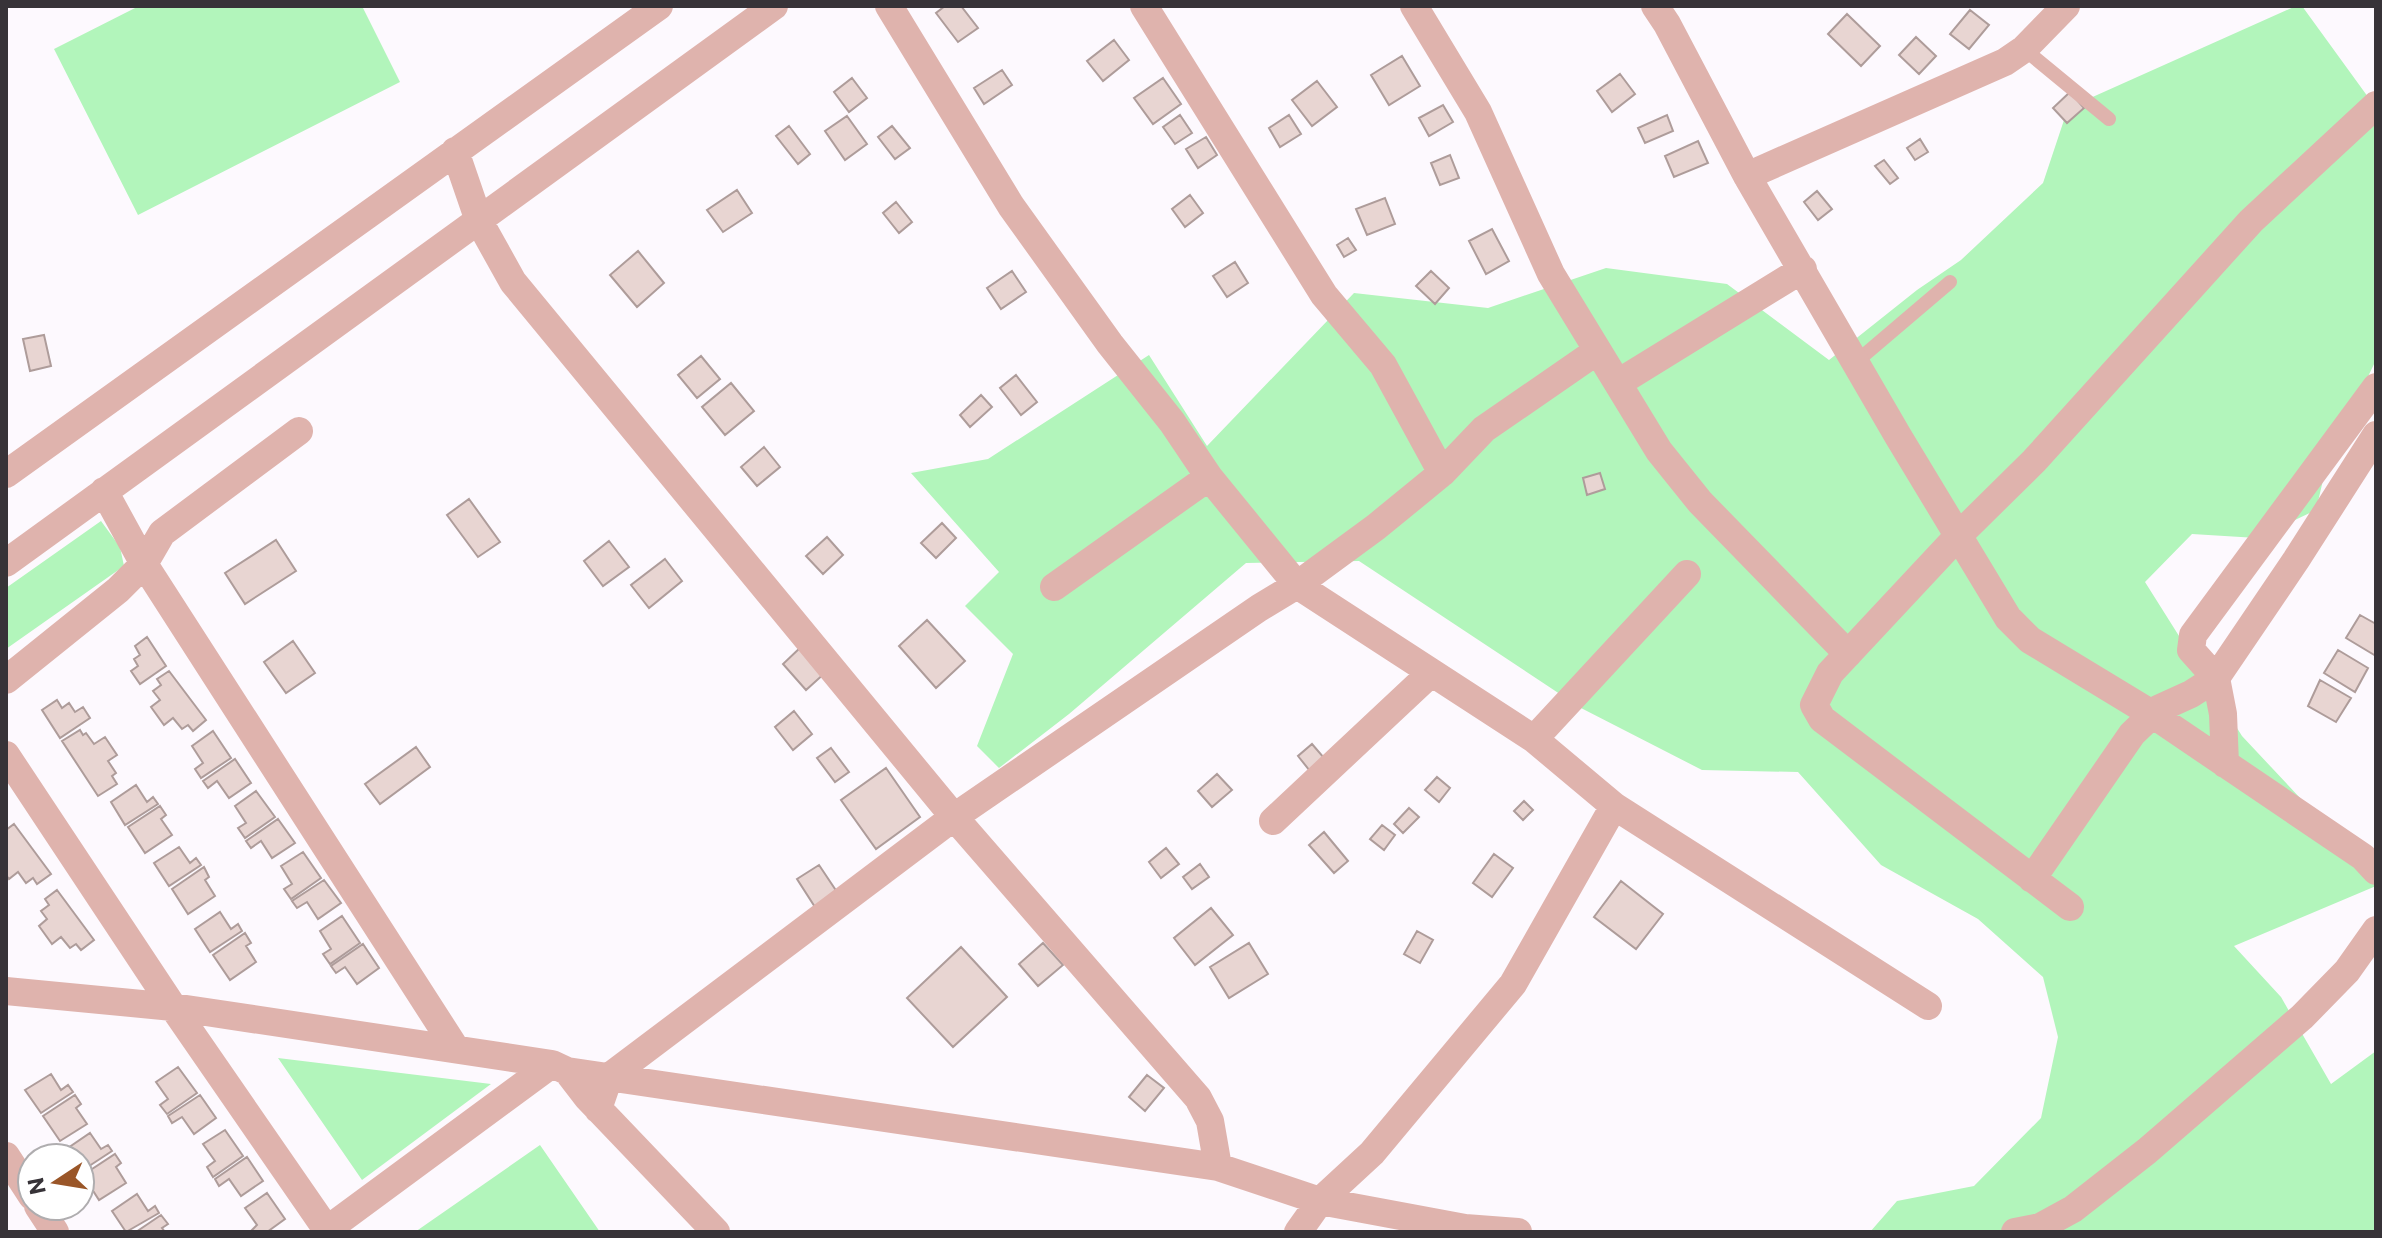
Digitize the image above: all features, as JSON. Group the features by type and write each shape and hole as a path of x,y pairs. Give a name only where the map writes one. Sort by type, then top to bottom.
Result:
{"street":[{"path":"6,474 659,6"},
{"path":"6,563 774,6"},
{"path":"889,6 1011,206 1110,344 1172,422 1209,477 1297,585 1534,739 1614,806 1928,1006"},
{"path":"1144,6 1324,295 1383,365 1442,473"},
{"path":"1414,6 1478,112 1551,274 1659,451 1700,502 1848,654"},
{"path":"1655,6 1747,176 2008,618 2030,640 2152,714 2363,857 2376,871"},
{"path":"1747,176 2005,62 2024,49 2066,6"},
{"path":"2070,907 1822,719 1814,705 1830,673 1959,535 2034,461 2251,221 2376,105"},
{"path":"455,151 479,221 513,282 954,817 1198,1098 1210,1121 1218,1167"},
{"path":"1618,383 1803,269"},
{"path":"598,1109 609,1077 954,817 1297,585 1376,527 1442,473 1484,429 1597,351"},
{"path":"2225,764 2223,714 2216,678 2191,650 2193,635 2376,387"},
{"path":"6,680 118,590 144,564 162,533 299,431"},
{"path":"2032,879 2132,734 2158,709 2216,678 2376,435"},
{"path":"1054,587 1209,477"},
{"path":"104,491 144,564 456,1049"},
{"path":"1534,739 1687,574"},
{"path":"1273,821 1431,673"},
{"path":"6,755 325,1231 560,1068"},
{"path":"1298,1232 1320,1201 1372,1153 1513,984 1614,806"},
{"path":"2015,1232 2040,1227 2073,1209 2147,1151 2302,1017 2347,971 2376,930"},
{"path":"6,991 173,1007 456,1049 609,1077 1218,1167 1320,1201 1465,1228 1518,1232"},
{"path":"560,1068 716,1232"}],"lane":[{"path":"2024,49 2109,119"},
{"path":"1856,362 1950,282"}],"green space":[{"path":"139,6 362,6 400,82 138,215 54,49"},
{"path":"2302,6 2376,108 2376,360 2328,459 2316,510 2257,538 2192,534 2145,582 2242,736 2376,879 2376,886 2234,946 2281,997 2331,1084 2376,1051 2376,1232 1870,1232 1897,1201 1974,1186 2041,1118 2058,1037 2043,977 1978,919 1881,865 1798,772 1702,770 1581,708 1359,561 1246,563 1069,714 999,768 977,746 1013,654 965,606 999,572 911,473 988,459 1149,355 1207,446 1354,293 1488,308 1606,268 1727,284 1829,360 1917,290 1961,260 2043,183 2068,108"},
{"path":"101,521 120,547 124,566 6,649 6,588"},
{"path":"278,1058 491,1084 362,1180"},
{"path":"540,1145 600,1232 415,1232"}],"building":[{"path":"945,6 961,6 978,28 958,42 936,13"},
{"path":"1970,10 1989,25 1969,49 1950,34"},
{"path":"1847,14 1880,46 1861,66 1828,34"},
{"path":"1916,37 1936,56 1919,74 1899,55"},
{"path":"1114,40 1129,60 1103,81 1087,61"},
{"path":"1402,56 1420,86 1389,105 1371,75"},
{"path":"1002,70 1012,85 984,104 974,88"},
{"path":"1620,74 1635,94 1612,112 1597,91"},
{"path":"852,78 867,98 849,112 834,92"},
{"path":"1163,78 1181,104 1153,124 1134,98"},
{"path":"1317,81 1337,107 1312,126 1292,100"},
{"path":"2070,92 2084,108 2067,123 2053,108"},
{"path":"1443,105 1453,122 1429,136 1419,118"},
{"path":"1180,115 1192,133 1175,144 1163,127"},
{"path":"1289,115 1301,134 1280,147 1269,128"},
{"path":"1667,115 1673,131 1645,143 1638,128"},
{"path":"847,116 867,144 845,160 825,131"},
{"path":"789,126 810,154 798,164 776,136"},
{"path":"892,126 910,148 895,159 878,137"},
{"path":"1206,137 1217,155 1198,168 1186,149"},
{"path":"1920,139 1928,152 1915,160 1907,148"},
{"path":"1698,141 1708,163 1674,177 1665,156"},
{"path":"1450,155 1459,178 1440,185 1431,163"},
{"path":"1884,160 1898,178 1890,184 1875,166"},
{"path":"737,190 752,213 723,232 707,210"},
{"path":"1817,191 1832,209 1818,220 1804,202"},
{"path":"1190,195 1203,213 1185,227 1172,209"},
{"path":"1385,198 1395,224 1367,235 1356,209"},
{"path":"896,202 912,222 899,233 883,213"},
{"path":"1492,229 1509,261 1486,274 1469,241"},
{"path":"1348,238 1356,250 1344,257 1337,245"},
{"path":"638,251 664,283 637,307 610,275"},
{"path":"1235,262 1248,283 1227,297 1213,276"},
{"path":"1012,271 1026,292 1001,309 987,288"},
{"path":"1431,271 1449,288 1435,304 1416,286"},
{"path":"44,335 51,366 30,371 23,339"},
{"path":"701,356 720,379 697,398 678,375"},
{"path":"1016,375 1037,402 1021,415 1000,388"},
{"path":"731,383 754,411 725,435 702,407"},
{"path":"981,395 992,407 970,427 960,415"},
{"path":"764,447 780,467 757,486 741,467"},
{"path":"1600,473 1605,489 1587,495 1583,478"},
{"path":"469,499 500,542 478,557 447,515"},
{"path":"942,523 956,538 936,558 921,543"},
{"path":"827,537 843,555 823,574 806,556"},
{"path":"276,540 296,571 245,604 225,573"},
{"path":"609,541 629,567 603,586 584,561"},
{"path":"665,559 682,581 649,608 631,585"},
{"path":"2360,615 2376,624 2376,656 2346,638"},
{"path":"927,620 965,661 936,688 899,646"},
{"path":"147,637 166,666 140,684 131,671 138,666 134,659 140,655 135,646"},
{"path":"293,641 315,673 286,693 264,662"},
{"path":"802,646 826,672 806,690 783,664"},
{"path":"2338,650 2368,668 2355,692 2324,673"},
{"path":"169,671 206,720 193,731 188,725 182,729 173,718 164,725 151,707 160,700 153,691 161,685 157,679"},
{"path":"2320,680 2351,698 2336,722 2308,706"},
{"path":"57,700 62,708 69,703 75,712 83,707 90,718 60,738 42,710"},
{"path":"794,711 812,734 793,750 775,727"},
{"path":"80,730 94,744 105,737 117,755 108,761 116,773 112,776 117,784 98,796 62,741"},
{"path":"213,731 231,758 201,778 195,769 203,763 192,746"},
{"path":"1312,744 1325,759 1310,771 1298,756"},
{"path":"416,747 430,767 380,804 365,784"},
{"path":"831,748 849,772 835,782 817,758"},
{"path":"235,759 251,783 229,798 217,781 208,788 203,781"},
{"path":"886,768 920,817 876,849 841,800"},
{"path":"1217,774 1232,790 1212,807 1198,791"},
{"path":"1437,777 1450,788 1439,802 1425,790"},
{"path":"136,785 147,802 153,797 158,804 125,825 111,802"},
{"path":"256,791 275,817 245,838 238,828 246,823 235,806"},
{"path":"1524,801 1533,810 1523,820 1514,811"},
{"path":"160,806 166,815 161,819 172,835 145,853 128,827"},
{"path":"1409,808 1419,817 1403,833 1394,824"},
{"path":"278,819 295,843 272,858 261,841 251,848 246,841"},
{"path":"14,824 51,874 37,884 33,878 26,883 18,872 9,879 6,875 6,830"},
{"path":"1382,825 1395,835 1384,850 1370,839"},
{"path":"1324,832 1348,861 1334,873 1309,845"},
{"path":"179,847 190,863 196,858 201,865 169,886 154,863"},
{"path":"1166,848 1179,864 1161,878 1149,862"},
{"path":"303,852 321,878 291,899 284,889 292,884 281,866"},
{"path":"1494,854 1513,868 1492,897 1473,883"},
{"path":"1200,864 1209,877 1192,889 1183,877"},
{"path":"819,865 837,892 815,907 797,879"},
{"path":"204,867 209,877 205,880 215,896 188,914 172,889"},
{"path":"324,880 341,903 318,919 307,902 297,908 292,901"},
{"path":"1621,881 1663,914 1636,949 1594,917"},
{"path":"57,890 94,940 81,950 76,944 70,948 61,937 52,944 39,926 47,919 41,911 49,905 45,899"},
{"path":"1211,908 1233,935 1195,965 1174,938"},
{"path":"220,912 231,929 238,924 242,931 210,952 195,929"},
{"path":"342,916 360,943 330,964 323,954 331,949 320,931"},
{"path":"1417,931 1433,940 1420,963 1404,954"},
{"path":"245,933 251,943 246,946 256,962 230,980 213,955"},
{"path":"1043,943 1063,965 1038,986 1019,964"},
{"path":"1249,943 1268,974 1229,998 1210,967"},
{"path":"363,944 379,968 357,984 345,967 336,973 331,966"},
{"path":"961,947 1007,997 953,1047 907,998"},
{"path":"178,1067 197,1093 167,1114 160,1105 168,1099 156,1082"},
{"path":"51,1074 61,1090 68,1085 73,1092 41,1113 25,1090"},
{"path":"1147,1075 1164,1088 1145,1111 1129,1097"},
{"path":"75,1095 81,1104 76,1108 87,1124 60,1141 43,1116"},
{"path":"200,1095 216,1118 194,1134 182,1117 172,1123 168,1116"},
{"path":"225,1130 243,1156 213,1177 207,1167 215,1161 203,1144"},
{"path":"90,1133 101,1149 108,1145 112,1151 96,1162 96,1142 77,1142"},
{"path":"115,1154 121,1163 116,1167 126,1183 99,1200 96,1195 96,1166"},
{"path":"247,1157 263,1181 241,1196 229,1179 219,1186 215,1179"},
{"path":"267,1193 285,1219 267,1232 250,1232 257,1225 245,1208"},
{"path":"137,1194 148,1211 155,1206 159,1213 126,1232 112,1211"},
{"path":"161,1215 168,1224 162,1228 165,1232 136,1232"}]}
